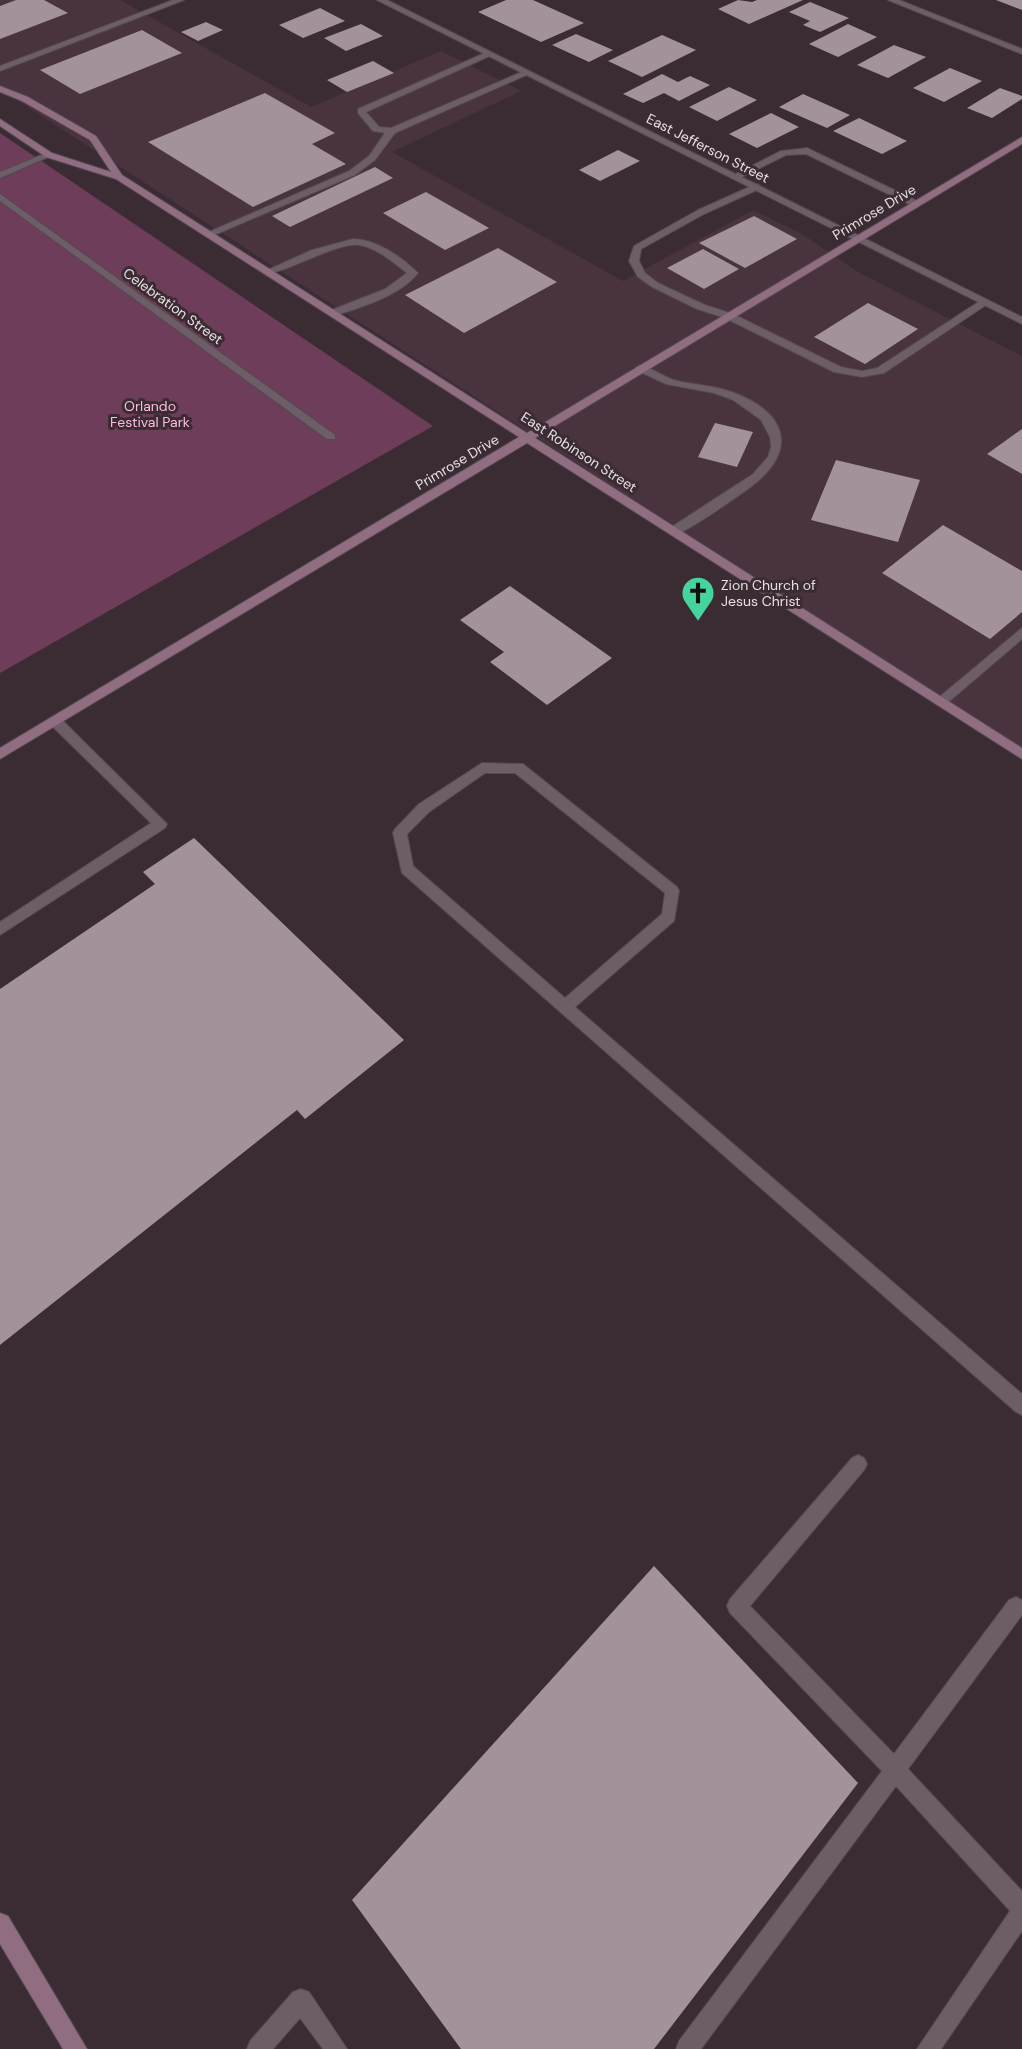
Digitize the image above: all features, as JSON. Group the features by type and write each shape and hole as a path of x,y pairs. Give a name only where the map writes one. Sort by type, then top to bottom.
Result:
{"main road":[{"name":"East Robinson Street","path":"0,88 25,99 93,138 119,177"},
{"name":"East Robinson Street","path":"0,122 49,155 119,177 1022,754"},
{"name":"Primrose Drive","path":"0,754 1022,140"},
{"path":"0,1924 76,2049"}],"street":[{"path":"0,69 180,0"},
{"name":"East Jefferson Street","path":"381,0 1022,321"},
{"path":"892,0 1022,52"},
{"path":"392,131 376,129 361,111 490,54"},
{"path":"209,234 352,173 372,159 383,140 392,131 527,73"},
{"path":"735,177 784,153 807,152 916,204"},
{"path":"0,175 49,155"},
{"path":"756,187 702,212 637,248 634,261 641,275 655,285 701,307 729,316 838,370 862,374 880,371 984,303"},
{"name":"Celebration Street","path":"0,197 331,436"},
{"path":"268,272 321,251 360,242 389,256 413,273 409,280 394,289 333,313"},
{"path":"640,368 673,382 716,390 737,398 762,415 772,425 778,436 777,446 767,467 675,531"},
{"path":"941,702 1022,632"},
{"path":"0,929 160,824 55,721"},
{"path":"565,1007 669,917 672,891 518,768 482,768 424,808 400,833 407,869 565,1007 1022,1406"},
{"path":"858,1464 737,1605 896,1770 1022,1907"},
{"path":"687,2049 1016,1608"},
{"path":"928,2049 1022,1913"},
{"path":"258,2049 301,2000 336,2049"}],"shaded area":[{"path":"0,0 120,0 311,107 441,51 521,91 392,152 623,281 753,210 802,234 858,272 1022,356 1022,752 0,89"}],"green space":[{"name":"Orlando Festival Park","path":"0,133 433,426 0,673"}],"building":[{"path":"16,0 44,0 68,13 0,39 0,6"},
{"path":"506,0 533,0 584,23 541,42 478,12"},
{"path":"738,0 752,2 757,0 803,0 749,24 718,9"},
{"path":"996,0 1022,0 1022,10"},
{"path":"810,2 849,18 820,32 803,25 810,21 789,12"},
{"path":"320,8 345,21 303,38 279,25"},
{"path":"206,22 223,30 198,41 181,32"},
{"path":"361,24 383,36 346,51 324,38"},
{"path":"848,24 877,37 838,57 809,44"},
{"path":"142,30 182,53 80,94 40,70"},
{"path":"576,34 613,50 589,62 552,45"},
{"path":"662,35 696,50 642,77 608,61"},
{"path":"894,45 926,57 888,78 857,65"},
{"path":"373,61 394,73 347,92 327,80"},
{"path":"950,68 982,81 944,102 913,88"},
{"path":"662,74 678,82 690,76 710,85 679,101 664,93 643,103 623,94"},
{"path":"729,87 757,100 717,121 689,107"},
{"path":"1000,88 1022,96 1022,99 992,118 967,108"},
{"path":"265,93 335,133 312,144 346,164 253,207 148,142"},
{"path":"803,94 850,115 827,128 779,107"},
{"path":"771,113 799,127 757,148 729,134"},
{"path":"859,118 907,141 882,154 833,131"},
{"path":"618,150 640,161 600,181 579,170"},
{"path":"375,167 393,178 290,227 272,216"},
{"path":"426,192 489,228 445,250 383,213"},
{"path":"754,216 797,239 745,268 699,243"},
{"path":"498,248 557,282 464,333 405,295"},
{"path":"703,249 739,269 704,289 667,268"},
{"path":"868,303 918,329 865,364 814,337"},
{"path":"715,423 753,432 737,467 698,457"},
{"path":"1022,429 1022,474 987,454"},
{"path":"836,460 920,480 898,542 811,520"},
{"path":"943,525 1022,571 1022,612 990,639 882,573"},
{"path":"510,586 612,658 547,705 490,662 504,652 460,620"},
{"path":"194,838 404,1040 305,1119 297,1110 0,1345 0,989 155,884 143,872"},
{"path":"654,1566 858,1783 654,2049 461,2049 352,1900"}],"place":[{"name":"Zion Church of Jesus Christ","path":"698,622"}]}
